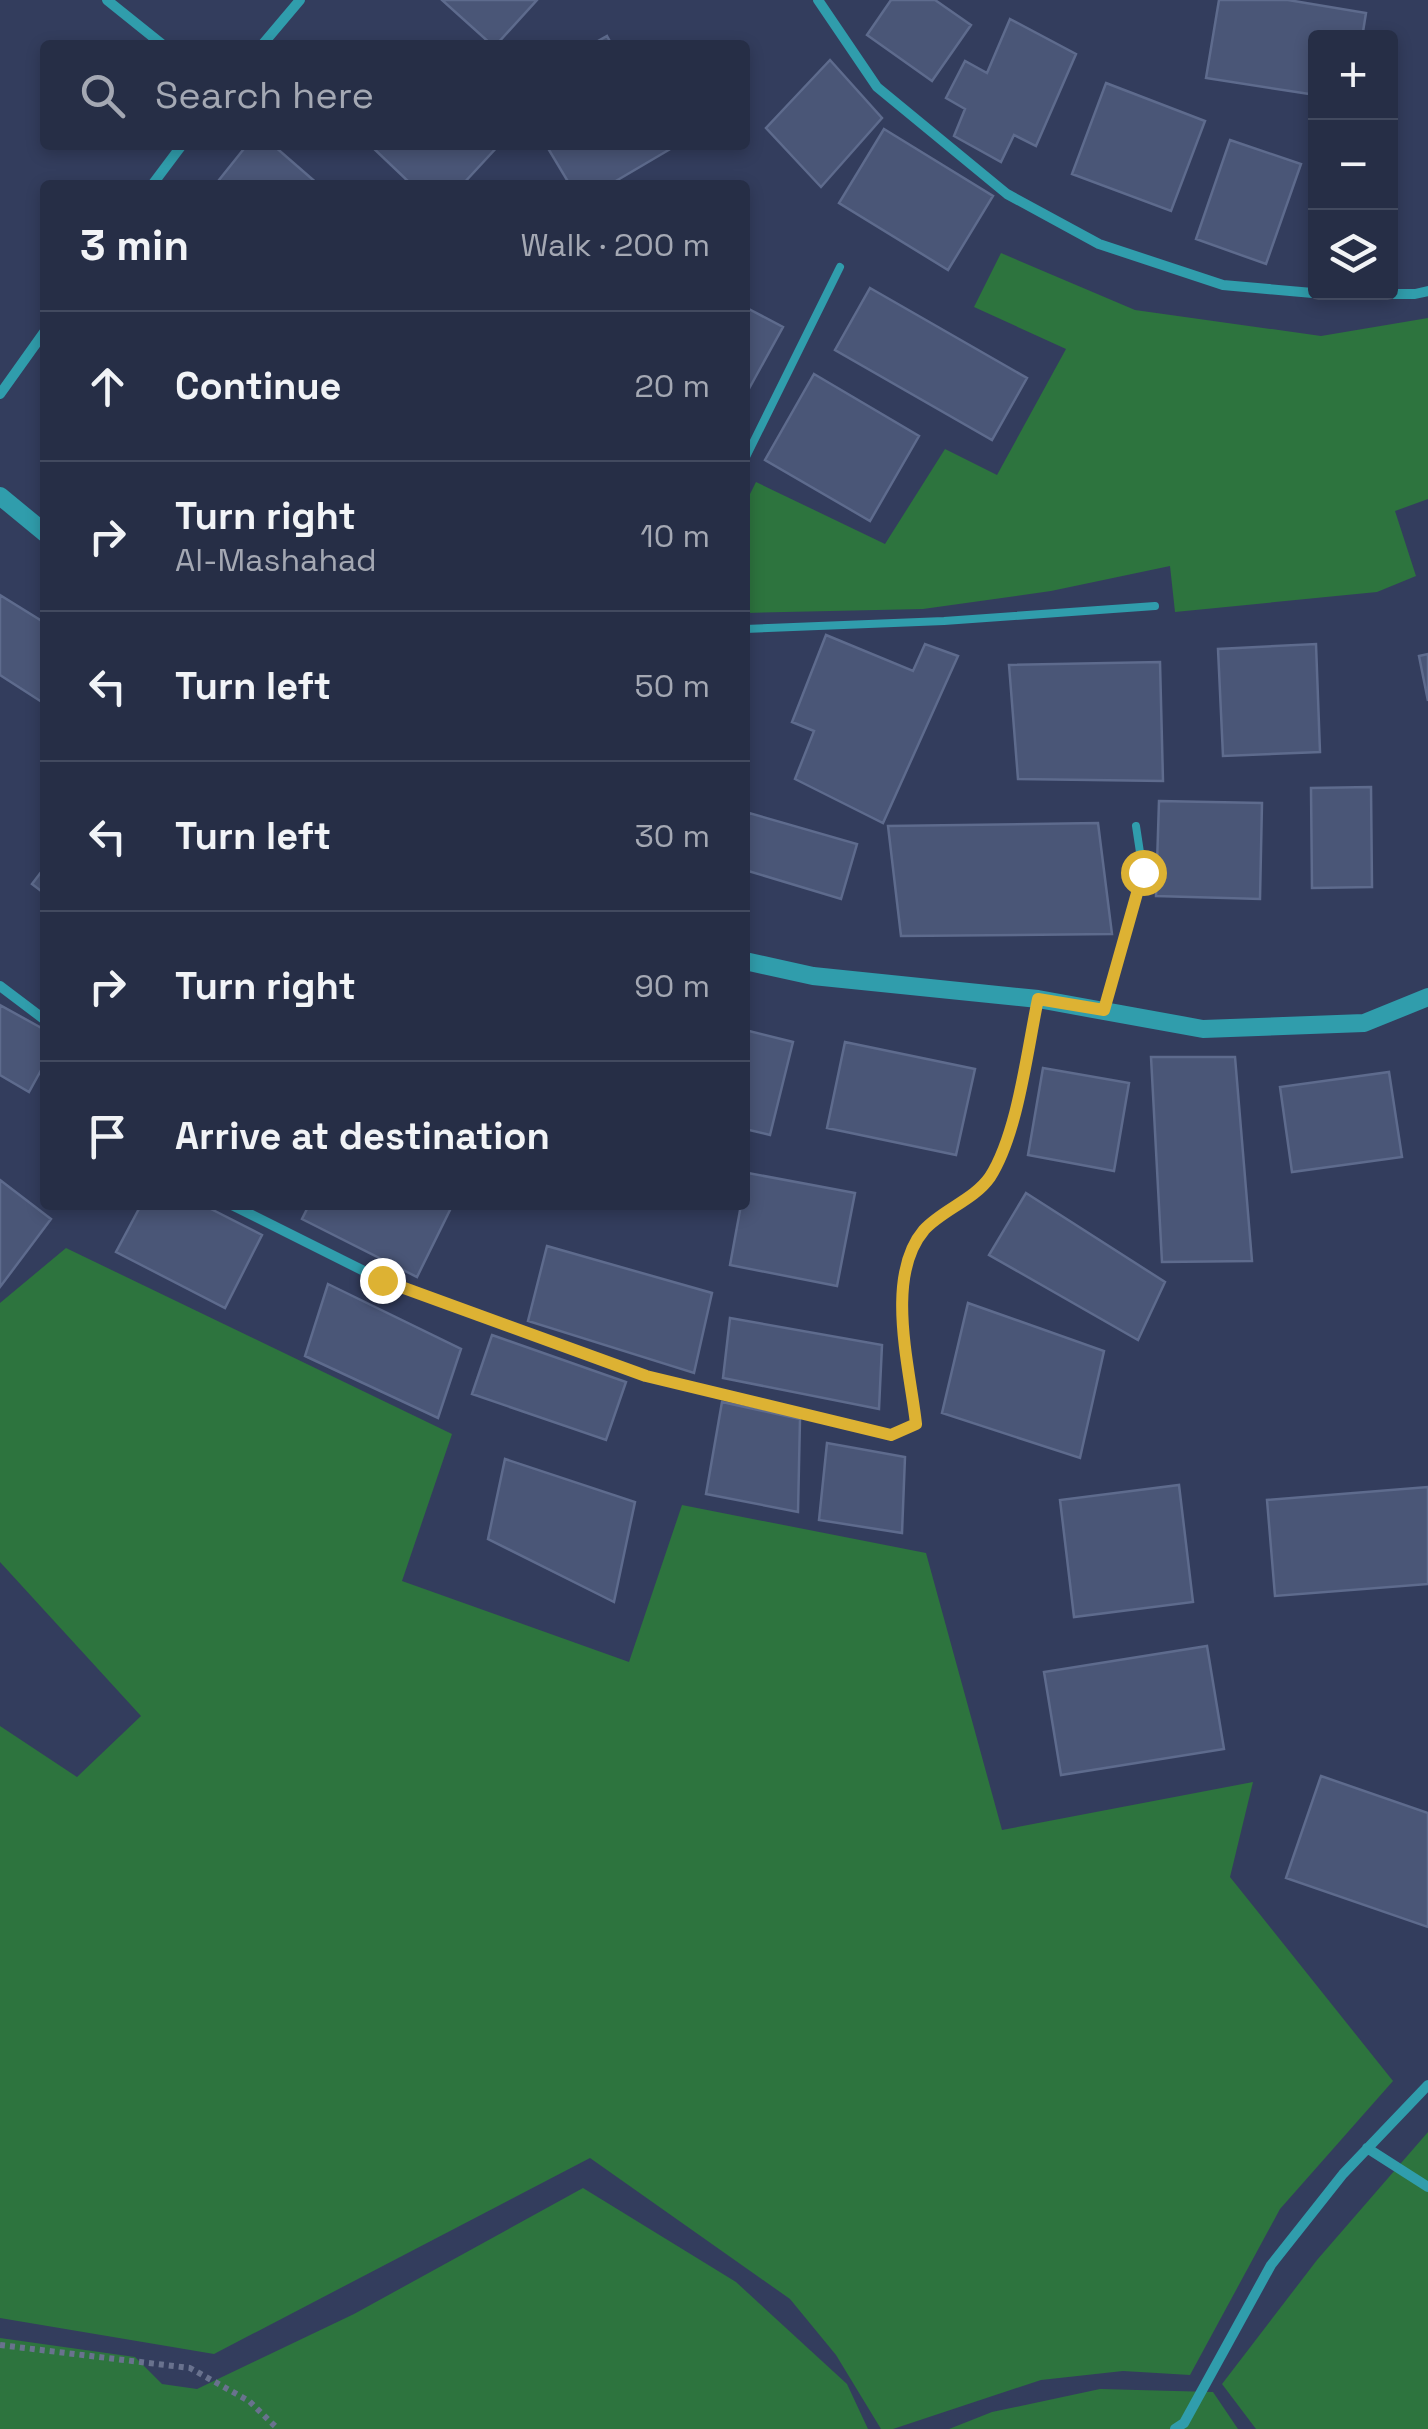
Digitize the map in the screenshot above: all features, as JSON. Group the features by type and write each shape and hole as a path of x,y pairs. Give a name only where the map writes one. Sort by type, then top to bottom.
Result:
{"street":[{"path":"107,0 157,40"},
{"path":"266,40 300,0"},
{"path":"818,0 877,88 1007,194 1099,244 1223,285 1324,294 1414,294 1428,290"},
{"path":"156,180 178,150"},
{"path":"0,394 40,338"},
{"path":"0,496 40,530"},
{"path":"750,963 814,976 1038,999 1203,1029 1364,1023 1428,997"},
{"path":"0,986 40,1016"},
{"path":"242,1210 382,1280 646,1376 891,1435 916,1424 901,1294 910,1250 926,1227 988,1179 1008,1134 1038,999"},
{"path":"1175,2429 1184,2423 1271,2265 1367,2148 1428,2085"},
{"path":"1367,2148 1428,2188"}],"lane":[{"path":"750,449 840,267"},
{"path":"750,630 1155,606"},
{"path":"1104,1010 1143,872 1136,826"}],"path":[{"path":"0,2344 190,2368 250,2401 278,2429"}],"green space":[{"path":"1001,253 1135,310 1321,336 1428,318 1428,499 1395,511 1416,576 1377,592 1175,612 1170,566 1051,591 923,609 750,613 750,494 756,482 885,544 945,449 997,475 1066,349 974,307"},
{"path":"66,1248 452,1434 402,1581 629,1662 682,1505 926,1553 1002,1830 1253,1782 1230,1877 1393,2081 1280,2209 1190,2375 1123,2371 1041,2380 893,2429 881,2429 836,2355 790,2299 590,2158 214,2354 0,2318 0,1726 77,1777 141,1716 0,1562 0,1303"},
{"path":"1428,2132 1428,2429 1256,2429 1222,2384 1317,2260"},
{"path":"583,2188 736,2282 847,2384 868,2429 0,2429 0,2338 135,2357 162,2384 197,2389 354,2314"},
{"path":"1100,2389 1213,2392 1238,2429 949,2429 992,2412"}],"building":[{"path":"442,0 537,0 501,40 486,40"},
{"path":"891,0 935,0 971,25 932,81 867,35"},
{"path":"1219,0 1288,0 1366,13 1363,30 1308,30 1308,94 1206,78"},
{"path":"1010,19 1076,54 1036,146 1014,135 1001,162 954,136 965,109 946,98 965,61 987,73"},
{"path":"830,60 882,118 821,187 766,128"},
{"path":"1106,83 1205,121 1171,211 1072,174"},
{"path":"884,129 993,196 948,270 839,203"},
{"path":"1230,140 1301,164 1266,264 1196,239"},
{"path":"243,150 279,150 313,180 219,180"},
{"path":"375,150 494,150 467,180 407,180"},
{"path":"549,150 669,150 618,180 567,180"},
{"path":"870,288 1027,378 992,440 835,350"},
{"path":"750,310 783,327 750,387"},
{"path":"814,374 919,436 870,521 765,460"},
{"path":"0,595 40,620 40,701 0,675"},
{"path":"826,635 913,671 925,644 958,656 883,823 795,779 814,731 792,722"},
{"path":"1316,644 1320,752 1223,756 1218,649"},
{"path":"1428,654 1428,701 1419,656"},
{"path":"1160,662 1163,781 1018,779 1009,665"},
{"path":"1371,787 1372,887 1312,888 1311,788"},
{"path":"1159,801 1262,803 1260,899 1156,896"},
{"path":"750,813 857,844 841,899 750,872"},
{"path":"1098,823 1112,934 901,936 888,826"},
{"path":"40,874 40,890 32,884"},
{"path":"0,1005 40,1027 40,1072 29,1092 0,1075"},
{"path":"750,1031 793,1042 770,1135 750,1130"},
{"path":"845,1042 975,1069 956,1155 827,1128"},
{"path":"1151,1057 1235,1057 1252,1261 1162,1262"},
{"path":"1043,1068 1129,1083 1114,1171 1028,1155"},
{"path":"1389,1072 1402,1157 1292,1172 1280,1087"},
{"path":"750,1173 855,1193 837,1286 730,1265 740,1210 750,1210"},
{"path":"0,1180 51,1219 0,1287"},
{"path":"1026,1193 1165,1282 1138,1340 989,1255"},
{"path":"138,1210 213,1210 262,1235 225,1308 116,1252"},
{"path":"306,1210 450,1210 417,1277 302,1219"},
{"path":"547,1246 712,1293 694,1373 528,1321"},
{"path":"328,1284 461,1349 438,1418 305,1356"},
{"path":"968,1303 1104,1351 1080,1458 942,1413"},
{"path":"730,1318 882,1345 879,1409 723,1378"},
{"path":"492,1335 626,1382 606,1440 472,1394"},
{"path":"722,1402 800,1419 798,1512 706,1494"},
{"path":"827,1443 905,1457 902,1533 819,1520"},
{"path":"505,1459 635,1502 614,1602 488,1539"},
{"path":"1179,1485 1193,1602 1074,1617 1060,1500"},
{"path":"1428,1487 1428,1584 1275,1596 1267,1500"},
{"path":"1207,1646 1224,1749 1061,1775 1044,1672"},
{"path":"1321,1776 1428,1813 1428,1927 1286,1878"}],"route":[{"path":"382,1280 646,1376 891,1435 916,1424 901,1294 910,1250 926,1227 988,1179 1008,1134 1038,999 1104,1010 1143,872"}]}
